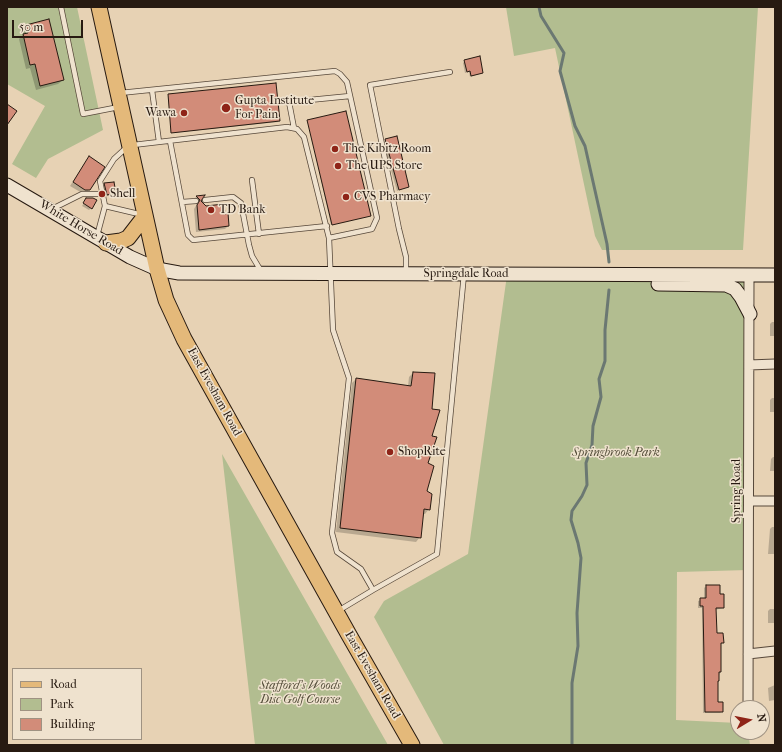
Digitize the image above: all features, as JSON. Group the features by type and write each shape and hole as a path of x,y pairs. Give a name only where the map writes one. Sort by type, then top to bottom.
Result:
{"main road":[{"name":"East Evesham Road","path":"98,7 157,270 166,300 179,329 336,612 412,745"},
{"name":"White Horse Road","path":"7,184 130,257 157,270"},
{"path":"102,240 122,241 128,238 145,216"},
{"name":"Springdale Road","path":"157,270 179,273 263,274 775,275"},
{"path":"639,275 655,284 726,285 735,289 750,314"}],"street":[{"name":"Spring Road","path":"748,700 750,275"},
{"path":"750,365 775,364"},
{"path":"749,501 775,501"},
{"path":"748,654 775,651"}],"lane":[{"path":"61,7 83,114 119,100 152,90 335,71 344,77 350,96 377,218 372,229 329,238"},
{"path":"406,274 406,257 370,85 450,72"},
{"path":"152,90 159,142"},
{"path":"294,128 290,102 350,96"},
{"path":"102,240 105,206 100,181 114,160 129,146 294,128 301,132 304,137 329,238 333,330 349,378 332,533 337,552 361,569 373,590"},
{"path":"170,141 188,235 193,240 326,226"},
{"path":"252,180 259,234"},
{"path":"51,210 82,194 103,194"},
{"path":"205,200 233,197 238,199 243,208 246,235 252,256 263,274"},
{"path":"182,202 196,201"},
{"path":"105,206 145,216"},
{"path":"336,612 437,554 464,274"}],"green space":[{"path":"7,7 77,7 103,130 48,159 36,178 12,164 45,106 7,84"},
{"path":"506,7 758,7 743,250 602,250 595,236 555,48 514,56"},
{"name":"Springbrook Park","path":"507,275 749,275 748,570 677,572 676,720 730,723 730,740 749,740 750,745 444,745 374,617 384,601 468,554"},
{"name":"Stafford's Woods Disc Golf Course","path":"222,454 388,745 255,745"}],"building":[{"path":"49,19 64,80 40,86 35,64 30,65 23,34 28,33 26,25"},
{"path":"480,56 483,73 471,76 470,71 467,72 464,60"},
{"path":"276,83 280,121 171,133 168,94"},
{"path":"7,104 17,111 7,125"},
{"path":"346,111 371,216 332,225 307,120"},
{"path":"397,136 409,187 399,190 385,139"},
{"path":"89,156 105,167 90,190 85,190 73,182"},
{"path":"114,182 116,193 107,195 104,183"},
{"name":"TD Bank","path":"205,195 201,201 206,206 224,204 225,214 228,213 229,226 199,230 197,205 200,200 196,196"},
{"path":"86,198 93,198 97,200 92,209 83,203"},
{"name":"ShopRite","path":"413,372 435,373 432,409 440,410 432,436 437,437 428,463 434,466 427,491 432,494 430,510 424,509 421,538 340,528 356,378 411,386"},
{"path":"706,585 720,585 720,594 724,594 724,608 716,608 717,633 723,633 724,643 721,643 721,672 719,672 718,681 718,702 723,702 723,712 705,712 703,606 700,606 700,598 706,598"}],"waterway":[{"path":"539,7 541,16 564,53 560,71 575,126 585,146 607,244 609,262"},
{"path":"572,745 572,683 578,646 577,613 581,558 571,520 572,511 587,485 586,463 592,445 593,426 601,397 599,379 605,361 605,330 609,290"}],"place":[{"name":"Gupta Institute For Pain","path":"226,108"},
{"name":"Wawa","path":"184,113"},
{"name":"The Kibitz Room","path":"335,149"},
{"name":"The UPS Store","path":"338,166"},
{"name":"Shell","path":"102,194"},
{"name":"CVS Pharmacy","path":"346,197"},
{"name":"TD Bank","path":"211,210"},
{"name":"ShopRite","path":"390,452"}]}
